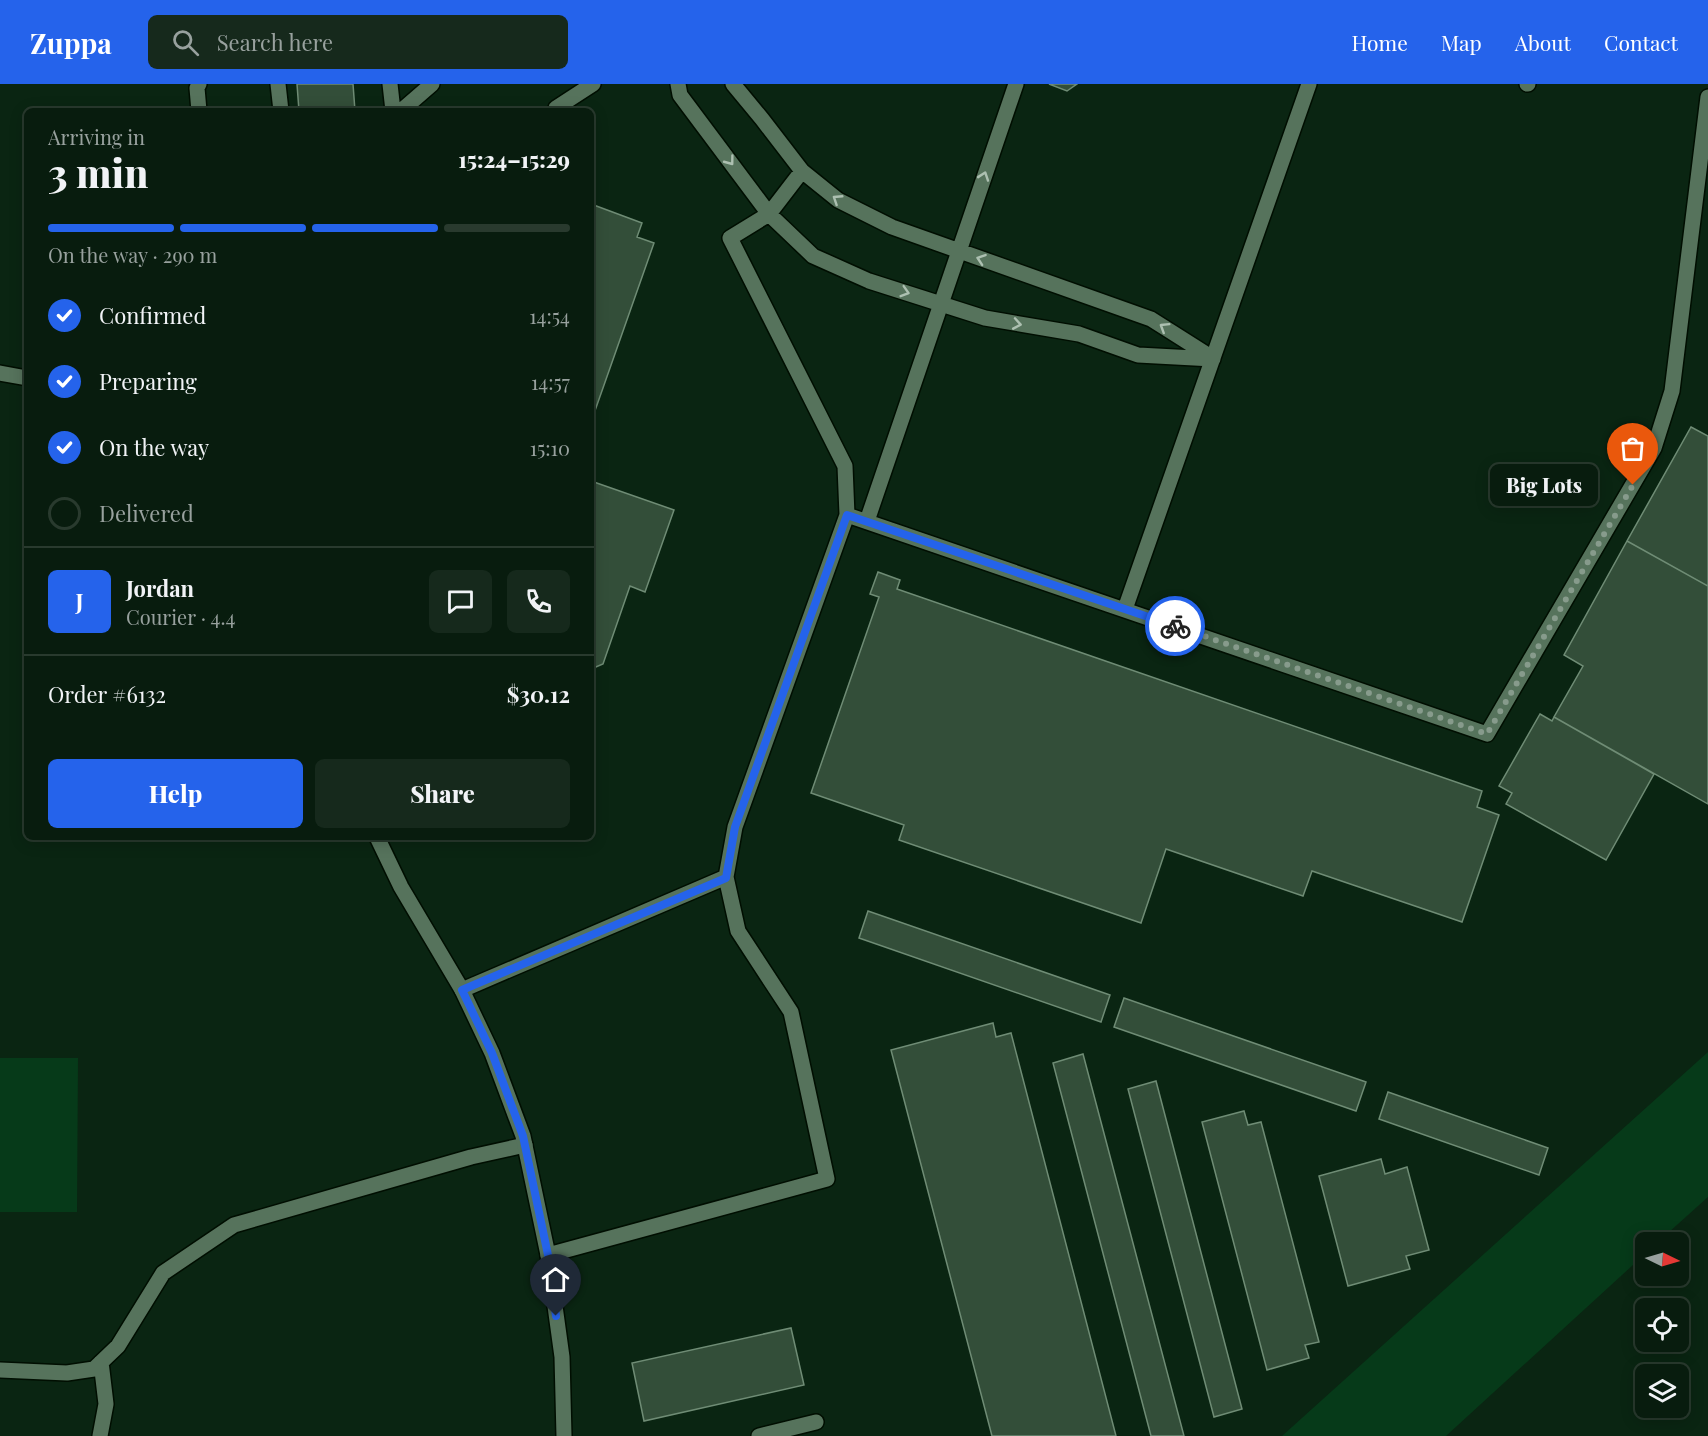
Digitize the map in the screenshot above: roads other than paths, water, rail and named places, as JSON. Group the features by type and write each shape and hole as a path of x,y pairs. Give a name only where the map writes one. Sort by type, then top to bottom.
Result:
{"main road":[{"path":"199,84 197,88 199,108"},
{"path":"278,84 281,108"},
{"path":"390,84 393,108"},
{"path":"404,108 432,84"},
{"path":"555,108 575,84"},
{"path":"556,108 593,84"},
{"path":"678,84 680,95 769,214 813,256 869,281 985,318 1079,334 1138,355 1213,358"},
{"path":"733,84 802,171 838,200 892,227 1151,319 1213,358"},
{"path":"867,521 1016,84"},
{"path":"1125,609 1309,84"},
{"path":"847,515 1487,734 1654,448 1672,391 1708,97"},
{"path":"548,1255 827,1179 791,1012 738,930 726,878 735,827 847,515 845,466 730,238 769,214 802,171"},
{"path":"0,373 24,377"},
{"path":"378,840 401,887 462,990 492,1053 525,1144 548,1255 562,1357 564,1436"},
{"path":"462,990 726,878"},
{"path":"0,1370 67,1373 94,1369 118,1346 163,1274 234,1224 525,1144"},
{"path":"100,1436 106,1404 101,1362"},
{"path":"759,1436 816,1422"}],"place":[{"name":"Big Lots","path":"1633,485"}]}
